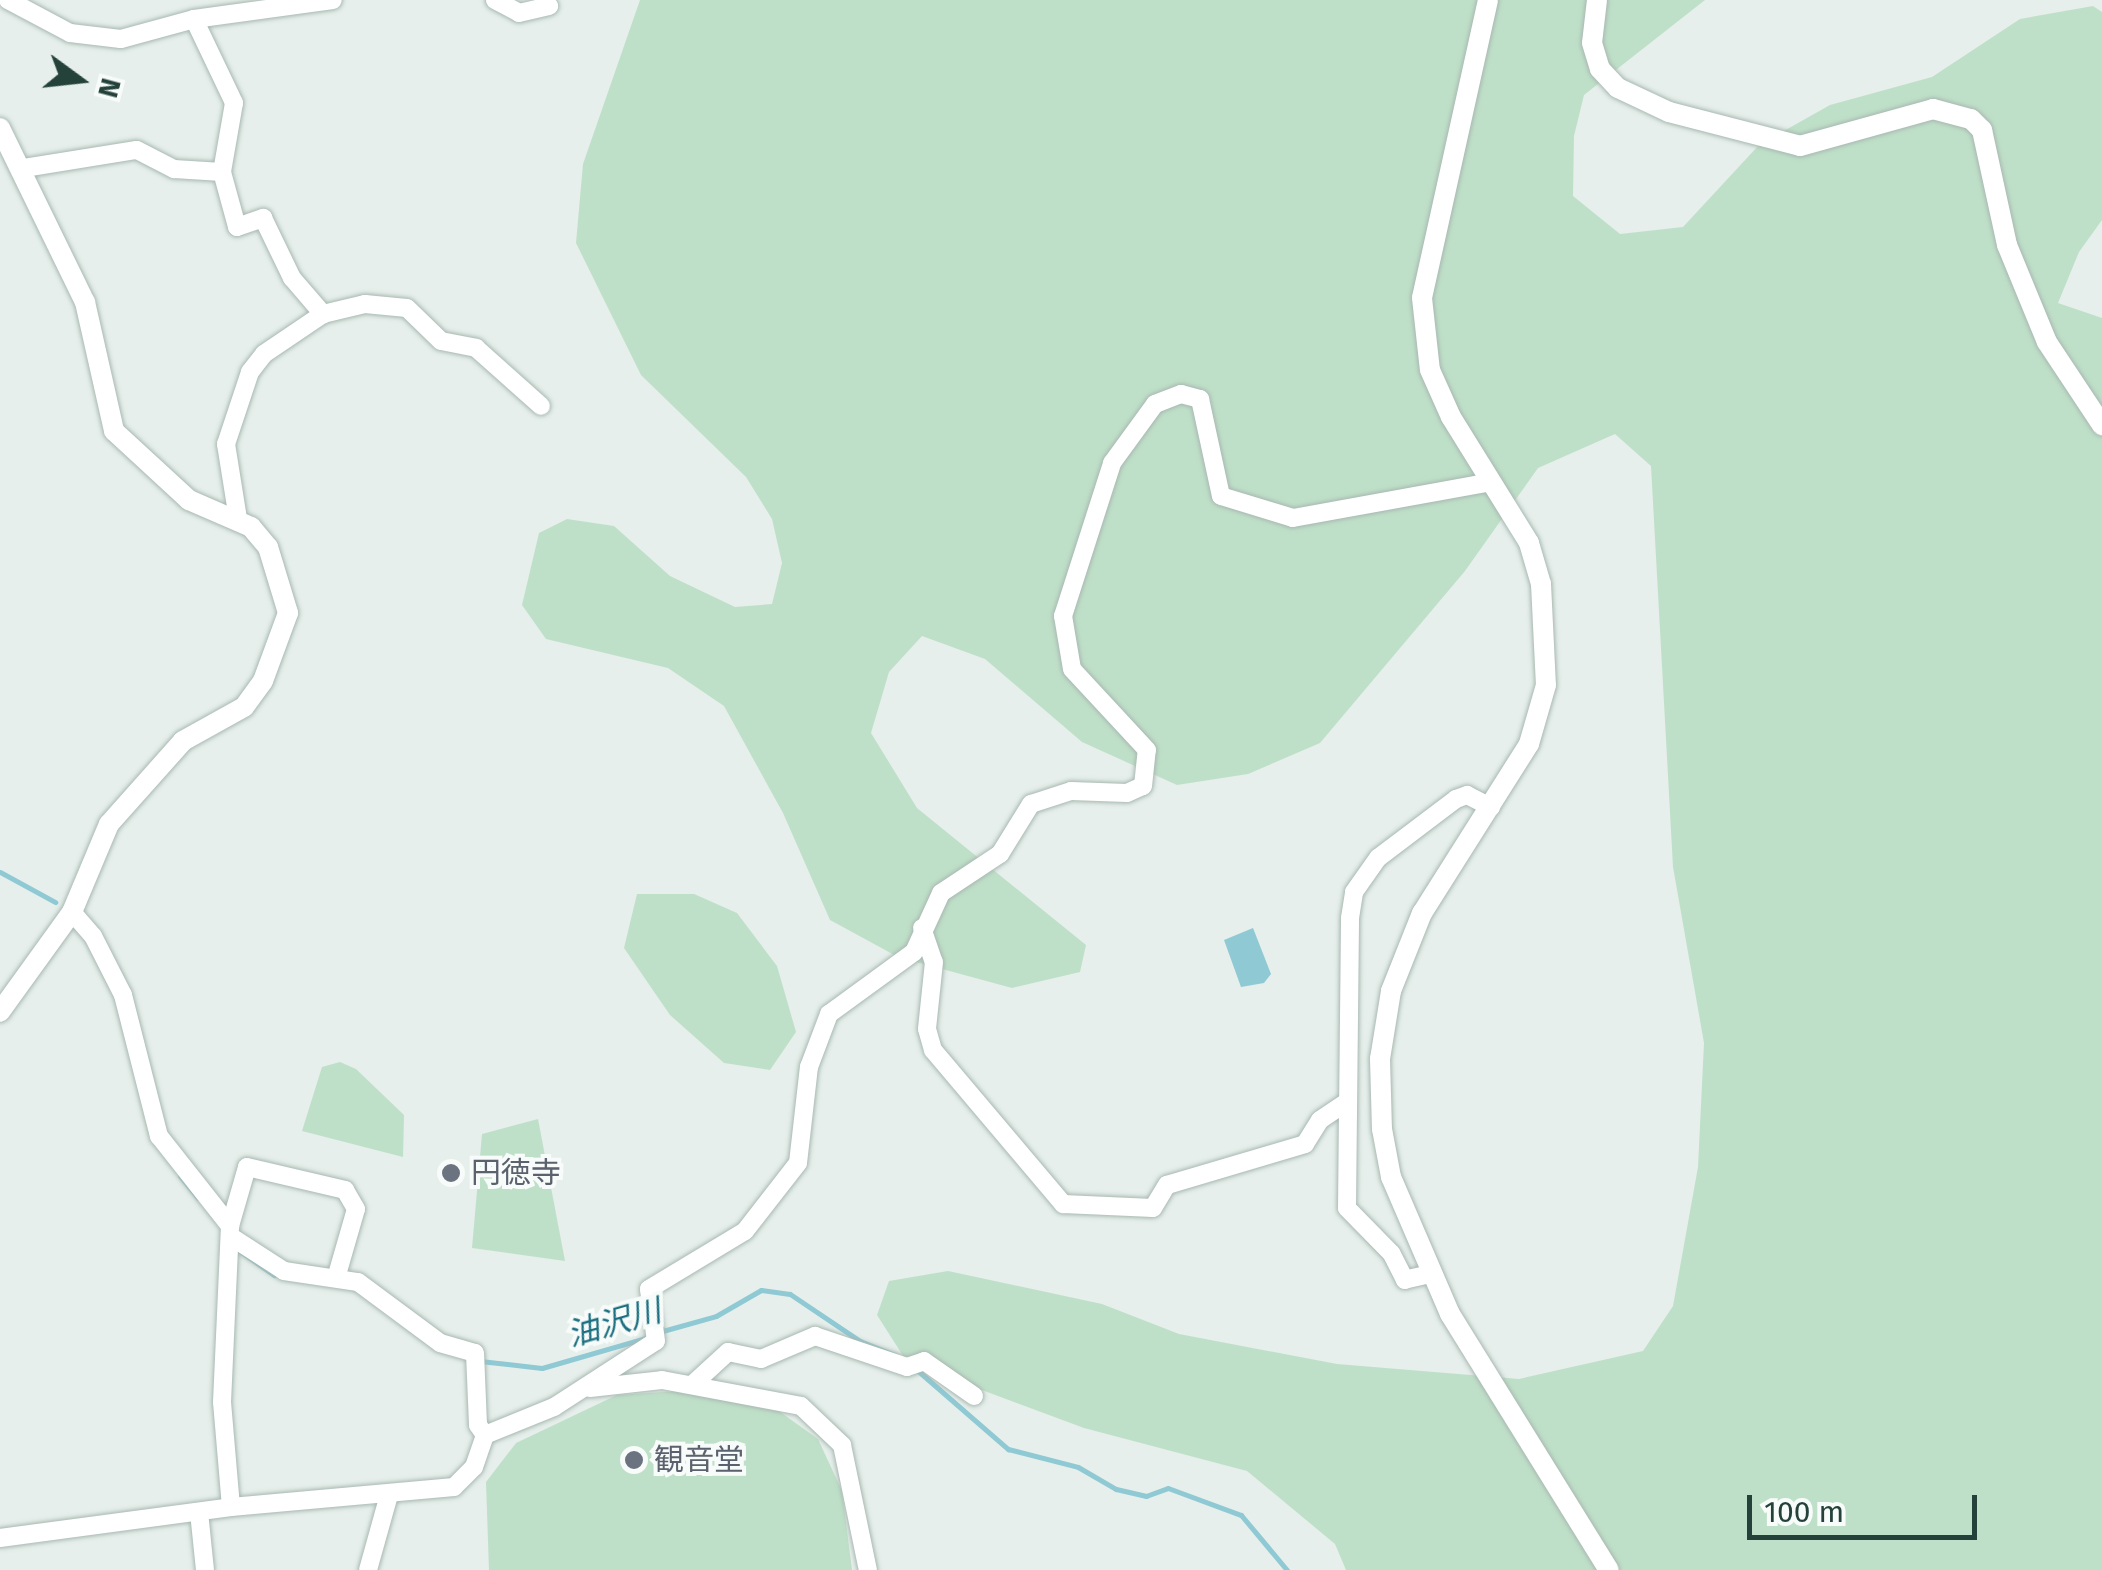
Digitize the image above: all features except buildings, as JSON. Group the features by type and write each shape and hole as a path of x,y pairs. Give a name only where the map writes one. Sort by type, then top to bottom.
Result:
{"street":[{"path":"8,0 70,33 122,39 194,19 333,0"},
{"path":"494,0 518,13 550,6"},
{"path":"1488,0 1422,298 1430,370 1529,544 1548,646 1546,685 1529,744 1422,912 1391,991 1380,1059 1391,1178 1430,1274 1609,1570"},
{"path":"1598,0 1592,43 1600,69 1618,88 1669,112 1800,146 1933,109 1971,119 1982,130 2007,245 2047,342 2102,425"},
{"path":"194,19 234,103 222,172 237,227 264,218 292,278 323,314"},
{"path":"0,128 24,168 85,302 114,430 190,500 238,520 268,547 288,613 264,681 244,707 183,741 109,824 72,912 0,1012"},
{"path":"24,168 137,150 174,168 222,172"},
{"path":"238,520 226,444 250,372 264,354 323,314 365,304 408,308 442,341 476,348 541,406"},
{"path":"0,1538 231,1506 454,1487 474,1467 485,1435 586,1388 654,1334 649,1290 745,1231 798,1163 810,1066 829,1014 892,973 914,952 940,893 1000,854 1031,804 1080,790 1134,792 1147,778 1145,746 1072,669 1064,616 1112,463 1149,409 1176,394 1200,399 1221,496 1292,518 1491,482"},
{"path":"1430,1274 1405,1280 1391,1254 1346,1208 1354,892 1378,858 1456,800 1467,795 1492,807"},
{"path":"72,912 93,936 123,995 159,1136 230,1235 266,1264 358,1282 440,1343 476,1359 478,1425 485,1435"},
{"path":"922,928 934,962 927,1030 933,1050 1063,1204 1152,1208 1167,1185 1305,1144 1320,1120 1347,1102"},
{"path":"231,1506 222,1402 230,1235 247,1167 346,1190 356,1209 337,1276"},
{"path":"692,1384 728,1352 761,1359 815,1336 916,1364 974,1396"},
{"path":"586,1388 662,1380 801,1406 831,1428 846,1462 868,1570"},
{"path":"368,1570 388,1494"},
{"path":"199,1512 204,1570"}],"green space":[{"path":"640,0 1705,0 1584,95 1574,136 1573,196 1620,234 1683,227 1759,145 1830,105 1932,77 2020,19 2093,6 2102,12 2102,220 2079,252 2058,303 2102,318 2102,1570 1346,1570 1335,1544 1247,1471 1084,1428 907,1362 877,1315 889,1281 948,1271 1102,1304 1179,1334 1337,1364 1519,1379 1643,1351 1673,1306 1698,1167 1704,1043 1673,867 1651,466 1615,434 1538,468 1465,571 1320,743 1248,774 1177,785 1082,742 985,659 922,636 889,672 871,733 917,808 1086,945 1080,972 1012,988 898,957 830,920 783,813 724,706 668,668 546,639 522,605 539,533 567,519 614,526 670,576 735,607 772,604 782,563 772,519 746,477 641,375 576,243 583,164"},
{"path":"637,894 694,894 737,913 777,966 796,1032 770,1070 724,1063 670,1015 624,948"},
{"path":"340,1062 356,1069 404,1115 403,1157 302,1131 322,1067"},
{"path":"538,1119 565,1261 472,1248 482,1134"},
{"path":"679,1391 776,1409 818,1439 842,1491 852,1570 489,1570 486,1482 516,1443 617,1395"}],"water":[{"path":"1253,928 1271,974 1264,983 1241,987 1224,940"}],"waterway":[{"name":"油沢川","path":"0,872 55,902"},
{"name":"油沢川","path":"180,1176 198,1198"},
{"name":"油沢川","path":"234,1247 274,1275"},
{"name":"油沢川","path":"659,1332 716,1316 761,1290 790,1294 860,1341 895,1355"},
{"name":"油沢川","path":"480,1361 542,1368 649,1337"},
{"name":"油沢川","path":"917,1370 1008,1449 1078,1467 1116,1489 1146,1496 1168,1488 1241,1515 1287,1570"}],"place":[{"name":"円徳寺","path":"451,1173"},
{"name":"観音堂","path":"634,1460"}]}
